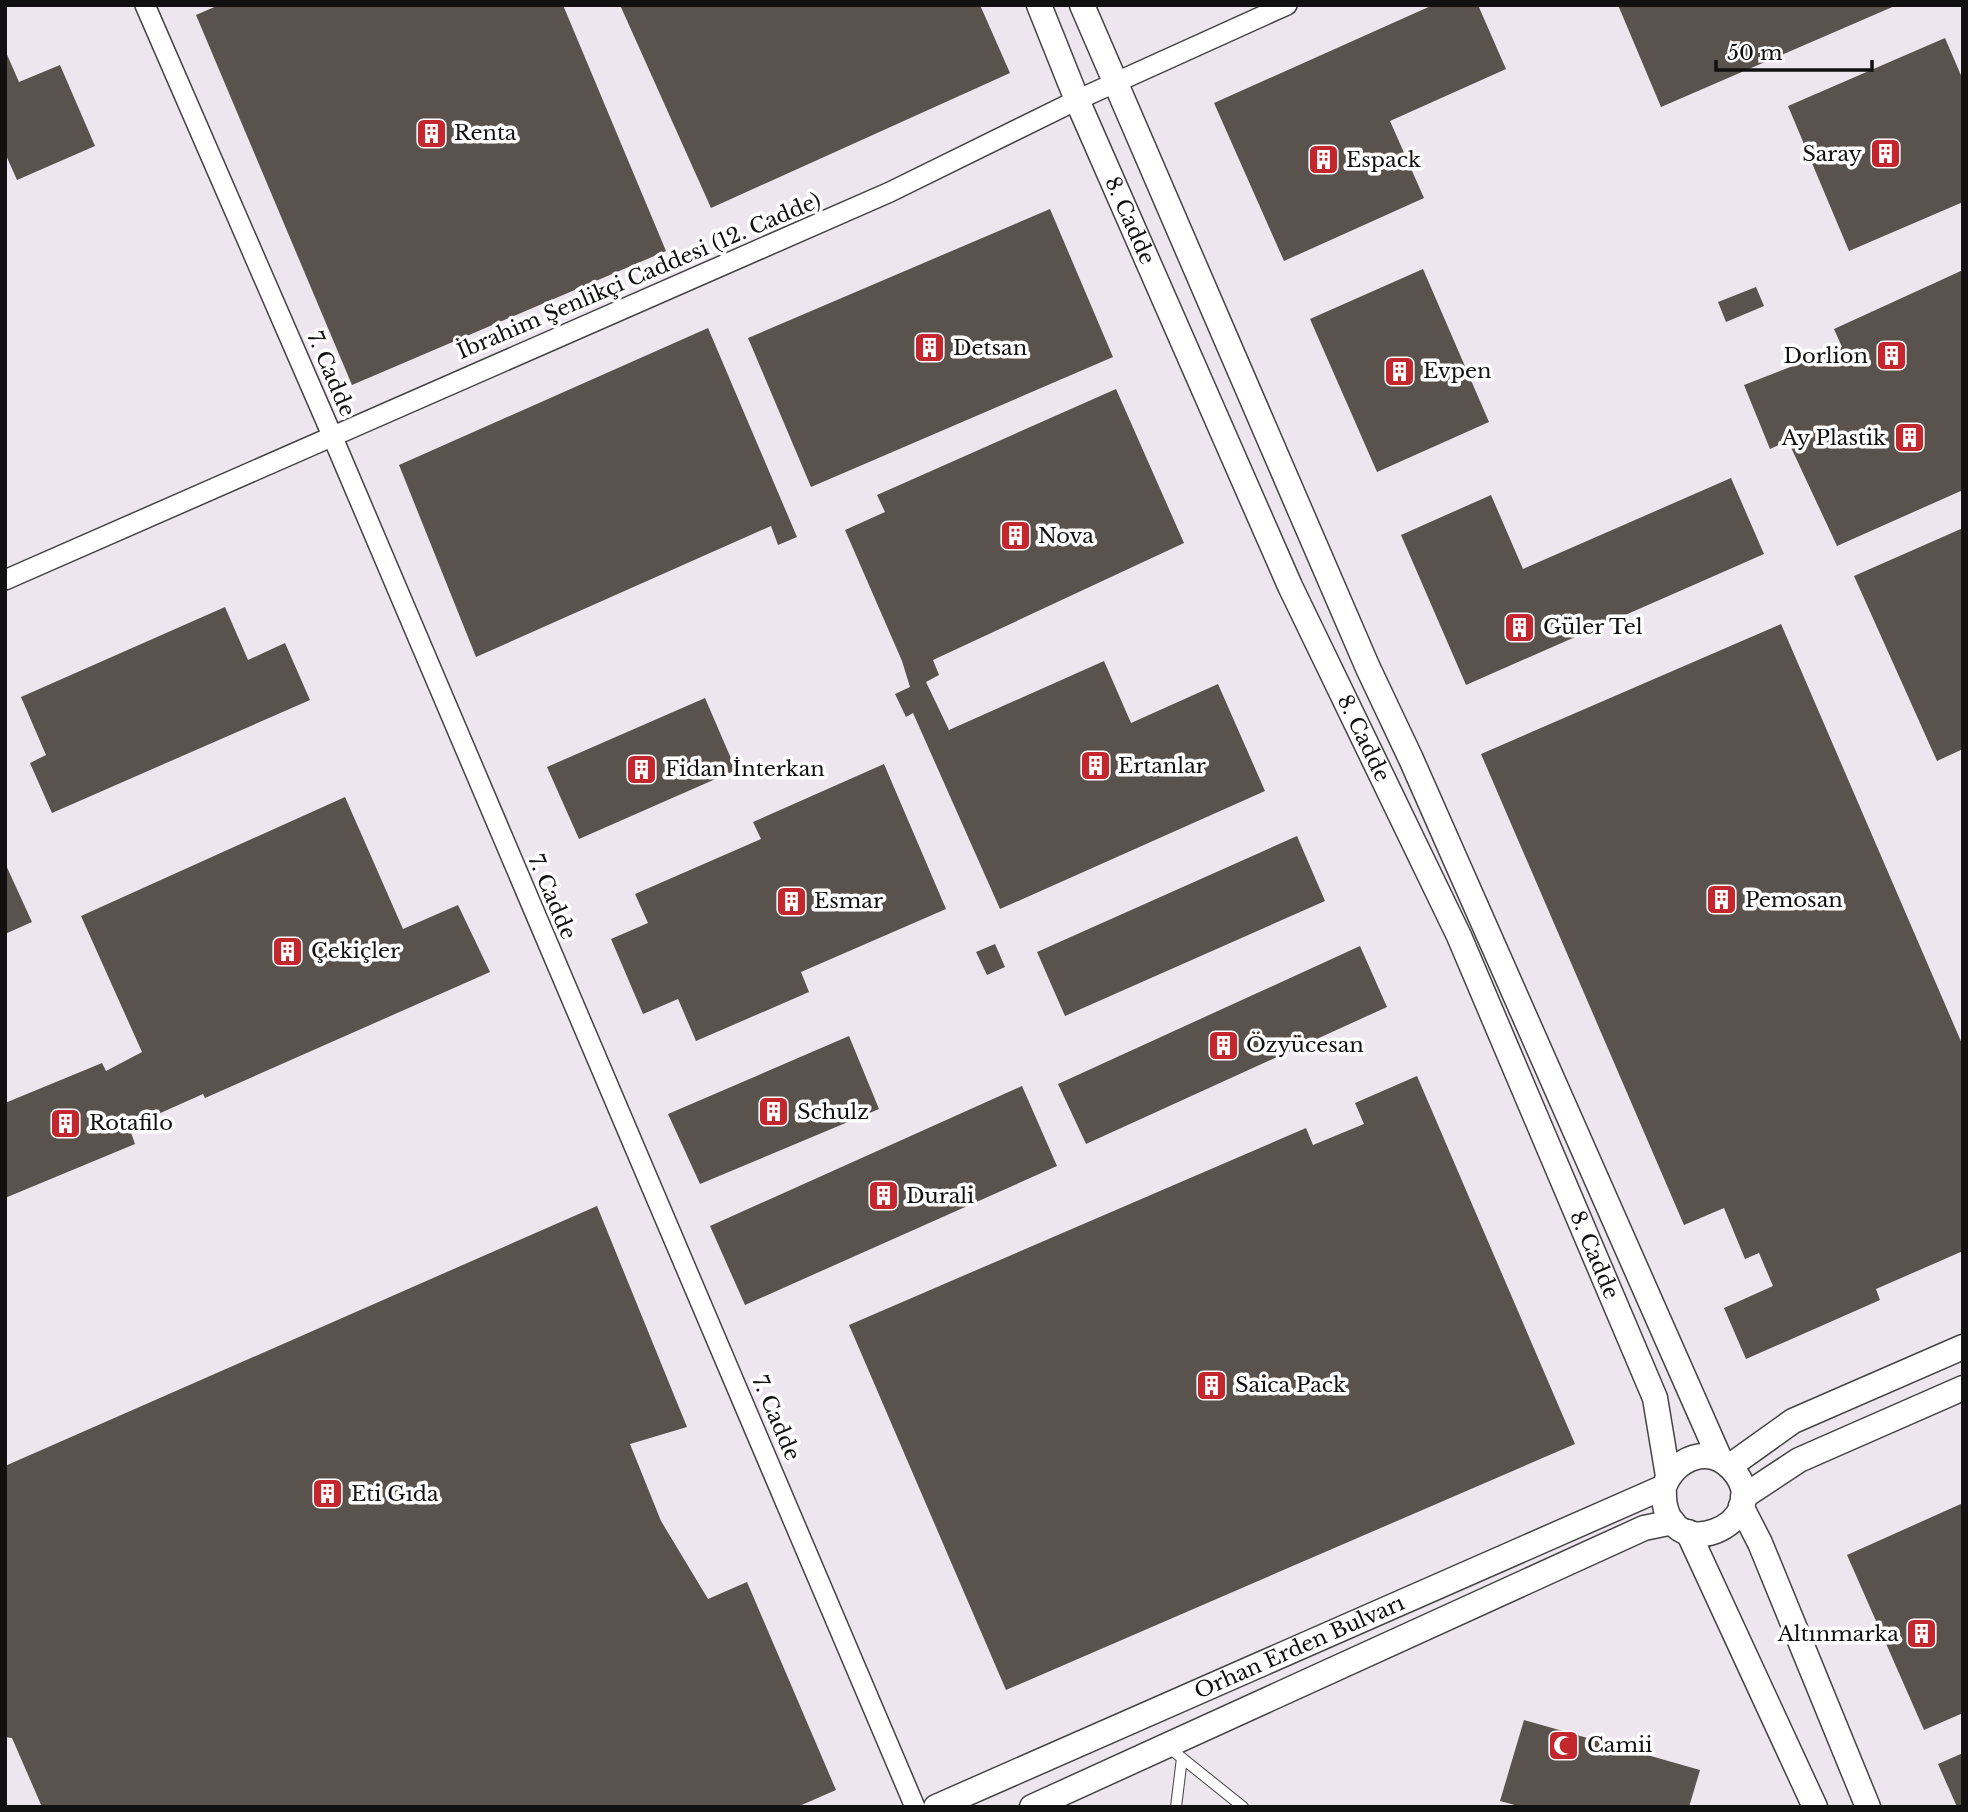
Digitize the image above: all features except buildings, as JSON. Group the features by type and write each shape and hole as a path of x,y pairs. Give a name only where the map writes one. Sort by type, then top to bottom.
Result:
{"street":[{"name":"7. Cadde","path":"145,5 332,434 915,1807"},
{"name":"8. Cadde","path":"1039,5 1077,100 1290,586 1459,936 1655,1398 1666,1481"},
{"name":"8. Cadde","path":"1082,5 1367,668 1411,760 1725,1463"},
{"name":"İbrahim Şenlikçi Caddesi (12. Cadde)","path":"5,580 332,434 890,192 1077,100 1287,5"},
{"path":"1868,1807 1742,1502 1742,1486 1725,1463 1793,1421 1963,1347"},
{"name":"Orhan Erden Bulvarı","path":"1032,1807 1174,1752 1644,1528 1681,1527 1714,1533 1726,1527 1742,1502 1799,1460 1963,1388"},
{"name":"Orhan Erden Bulvarı","path":"936,1807 1666,1481 1675,1466 1697,1456 1725,1463"},
{"path":"1666,1481 1667,1511 1681,1527 1815,1807"}],"lane":[{"path":"1174,1752 1176,1807"},
{"path":"1174,1752 1243,1807"}],"shaded area":[{"path":"5,5 1963,5 1963,1807 5,1807"}],"place":[{"name":"Renta","path":"431,133"},
{"name":"Saray","path":"1885,154"},
{"name":"Espack","path":"1323,160"},
{"name":"Detsan","path":"930,348"},
{"name":"Dorlion","path":"1891,356"},
{"name":"Evpen","path":"1400,371"},
{"name":"Ay Plastik","path":"1909,438"},
{"name":"Nova","path":"1015,536"},
{"name":"Güler Tel","path":"1520,627"},
{"name":"Ertanlar","path":"1095,766"},
{"name":"Fidan İnterkan","path":"642,769"},
{"name":"Pemosan","path":"1722,900"},
{"name":"Esmar","path":"791,901"},
{"name":"Çekiçler","path":"288,951"},
{"name":"Özyücesan","path":"1223,1045"},
{"name":"Schulz","path":"774,1112"},
{"name":"Rotafilo","path":"66,1123"},
{"name":"Durali","path":"883,1196"},
{"name":"Saica Pack","path":"1212,1385"},
{"name":"Eti Gıda","path":"328,1494"},
{"name":"Altınmarka","path":"1922,1634"},
{"name":"Camii","path":"1564,1745"}]}
